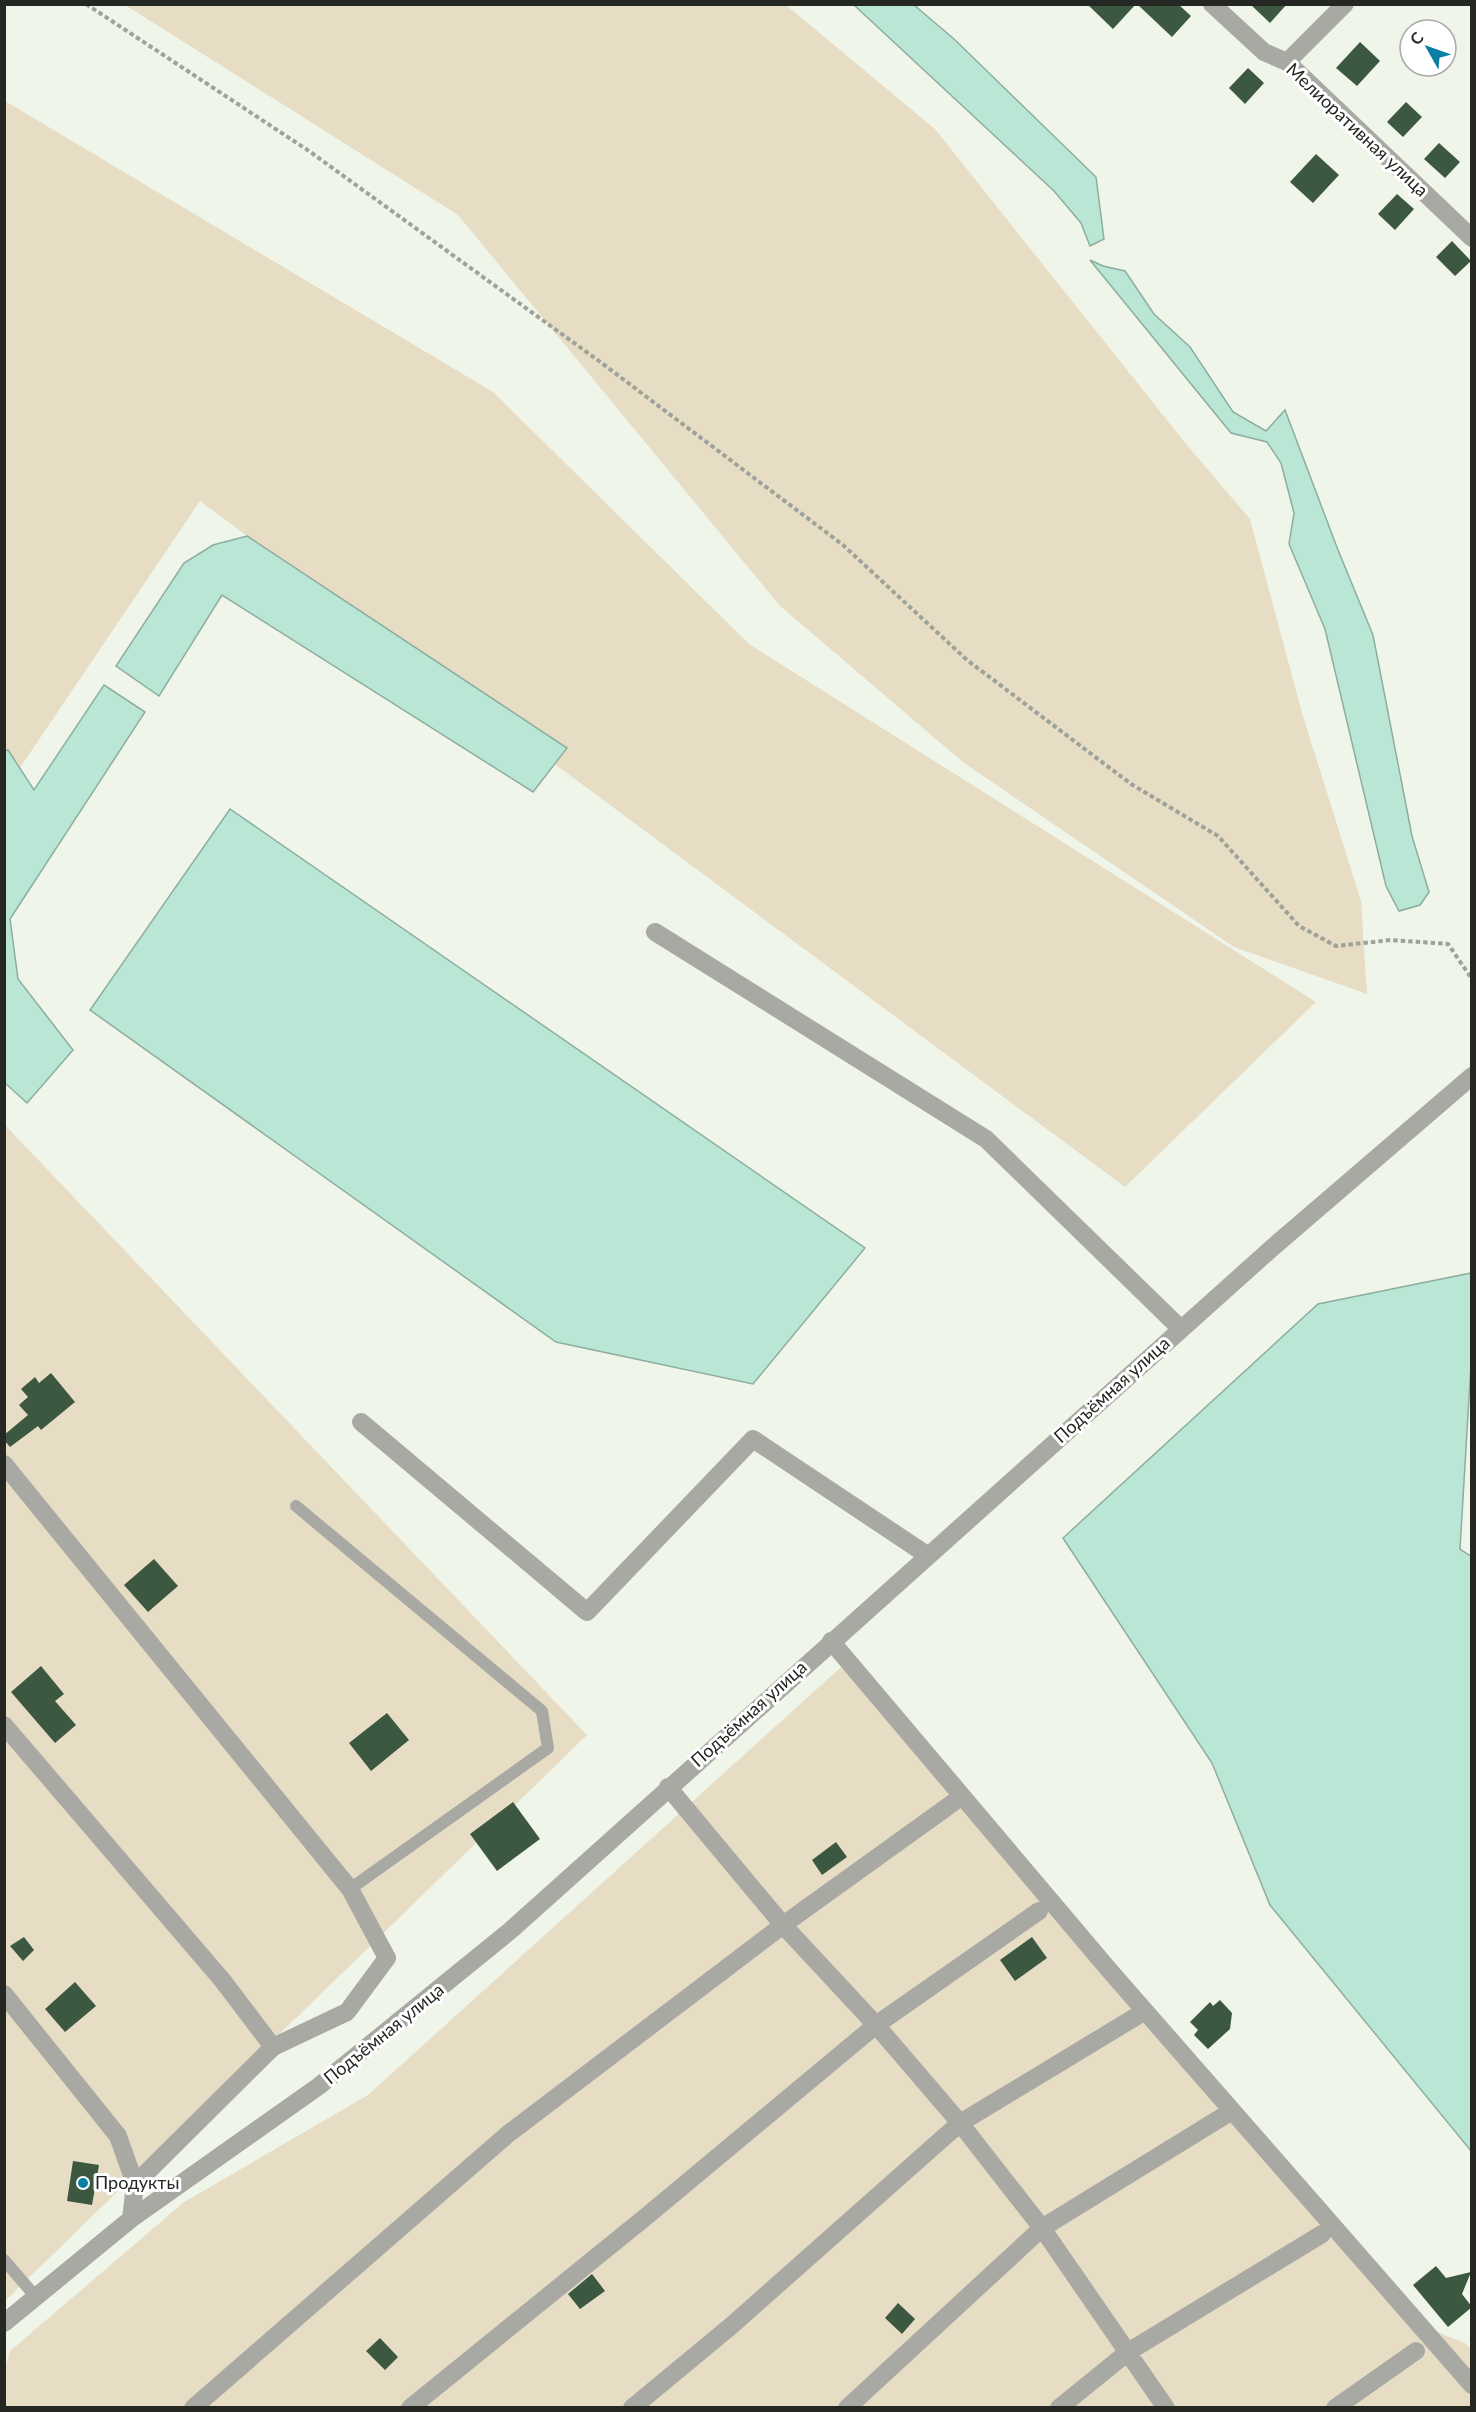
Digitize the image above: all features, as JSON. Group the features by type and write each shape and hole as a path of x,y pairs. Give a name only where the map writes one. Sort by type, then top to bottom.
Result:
{"street":[{"name":"Мелиоративная улица","path":"1212,4 1264,52 1287,62 1472,238"},
{"path":"1287,62 1346,4"},
{"path":"655,932 986,1139 1181,1329"},
{"name":"Подъёмная улица","path":"4,2323 131,2219 320,2086 511,1930 1181,1329 1472,1076"},
{"path":"361,1422 587,1612 753,1439 927,1556"},
{"path":"4,1464 350,1889 387,1958 347,2012 273,2047 135,2184"},
{"path":"831,1641 1110,1971 1472,2385"},
{"path":"4,1725 223,1981 273,2047"},
{"path":"668,1787 783,1925 876,2025 960,2123 1042,2228 1166,2408"},
{"path":"193,2408 508,2134 783,1925 954,1802"},
{"path":"410,2408 648,2215 876,2025 1039,1911"},
{"path":"4,1994 118,2136 135,2184 131,2219"},
{"path":"632,2408 731,2326 960,2123 1137,2016"},
{"path":"847,2408 1042,2228 1227,2114"},
{"path":"1059,2408 1128,2352 1322,2234"},
{"path":"1335,2408 1416,2351"}],"lane":[{"path":"296,1506 542,1711 548,1748 350,1889"},
{"path":"4,2260 36,2297"}],"path":[{"path":"86,4 309,151 599,361 843,545 967,660 1131,784 1218,836 1299,926 1336,946 1391,940 1448,944 1472,979"}],"shaded area":[{"path":"125,5 786,5 935,129 1186,444 1250,519 1302,713 1361,901 1367,994 1234,947 964,763 780,606 458,215"},
{"path":"854,5 914,5 954,39 1096,177 1104,239 1090,246 1081,223 1054,191"},
{"path":"5,101 493,392 749,644 1316,1002 1125,1187 200,501 5,790"},
{"path":"1090,260 1103,266 1125,271 1154,314 1190,347 1233,412 1266,431 1285,410 1373,635 1412,836 1429,892 1420,905 1399,911 1386,886 1325,629 1289,544 1294,513 1281,463 1267,442 1231,433"},
{"path":"247,536 567,748 533,792 222,595 159,696 116,666 184,563 213,545"},
{"path":"104,685 145,712 10,919 18,979 73,1050 27,1103 5,1083 5,751 8,750 34,790"},
{"path":"230,809 865,1248 753,1384 556,1342 90,1010"},
{"path":"5,1125 587,1735 5,2301"},
{"path":"1471,1273 1471,1364 1460,1549 1472,1557 1471,2151 1270,1905 1212,1763 1063,1538 1318,1304"},
{"path":"850,1659 1422,2326 1465,2343 1472,2351 1471,2408 5,2408 5,2368 10,2351 184,2202 368,2095"}],"building":[{"path":"1087,4 1136,4 1113,29"},
{"path":"1137,4 1178,4 1191,16 1172,37"},
{"path":"1250,4 1287,4 1270,23"},
{"path":"1360,42 1380,61 1357,86 1336,68"},
{"path":"1248,68 1264,83 1245,104 1229,88"},
{"path":"1406,102 1422,117 1403,137 1387,122"},
{"path":"1439,143 1460,162 1445,178 1424,159"},
{"path":"1316,154 1339,175 1313,203 1290,182"},
{"path":"1397,194 1414,209 1395,230 1378,214"},
{"path":"1452,241 1471,261 1455,276 1436,257"},
{"path":"51,1373 75,1402 41,1430 38,1426 10,1447 4,1440 4,1435 28,1415 19,1405 28,1397 21,1389 35,1377 39,1383"},
{"path":"154,1559 178,1586 148,1612 124,1585"},
{"path":"41,1666 64,1694 55,1701 76,1725 55,1743 11,1692"},
{"path":"387,1713 409,1740 371,1771 349,1743"},
{"path":"513,1802 540,1839 497,1871 470,1834"},
{"path":"836,1842 847,1857 822,1875 812,1860"},
{"path":"24,1937 34,1950 23,1961 10,1946"},
{"path":"1032,1937 1047,1958 1015,1981 1000,1960"},
{"path":"75,1982 96,2006 65,2032 45,2009"},
{"path":"1220,2000 1232,2013 1230,2029 1208,2049 1194,2035 1198,2030 1190,2022 1210,2002 1213,2006"},
{"name":"Продукты","path":"73,2161 99,2165 92,2205 67,2201"},
{"path":"1436,2266 1446,2278 1471,2272 1462,2294 1472,2307 1448,2327 1413,2285"},
{"path":"592,2274 605,2291 580,2309 568,2294"},
{"path":"898,2303 915,2319 902,2334 885,2318"},
{"path":"380,2338 398,2357 385,2370 366,2351"}],"place":[{"name":"Продукты","path":"83,2183"}]}
